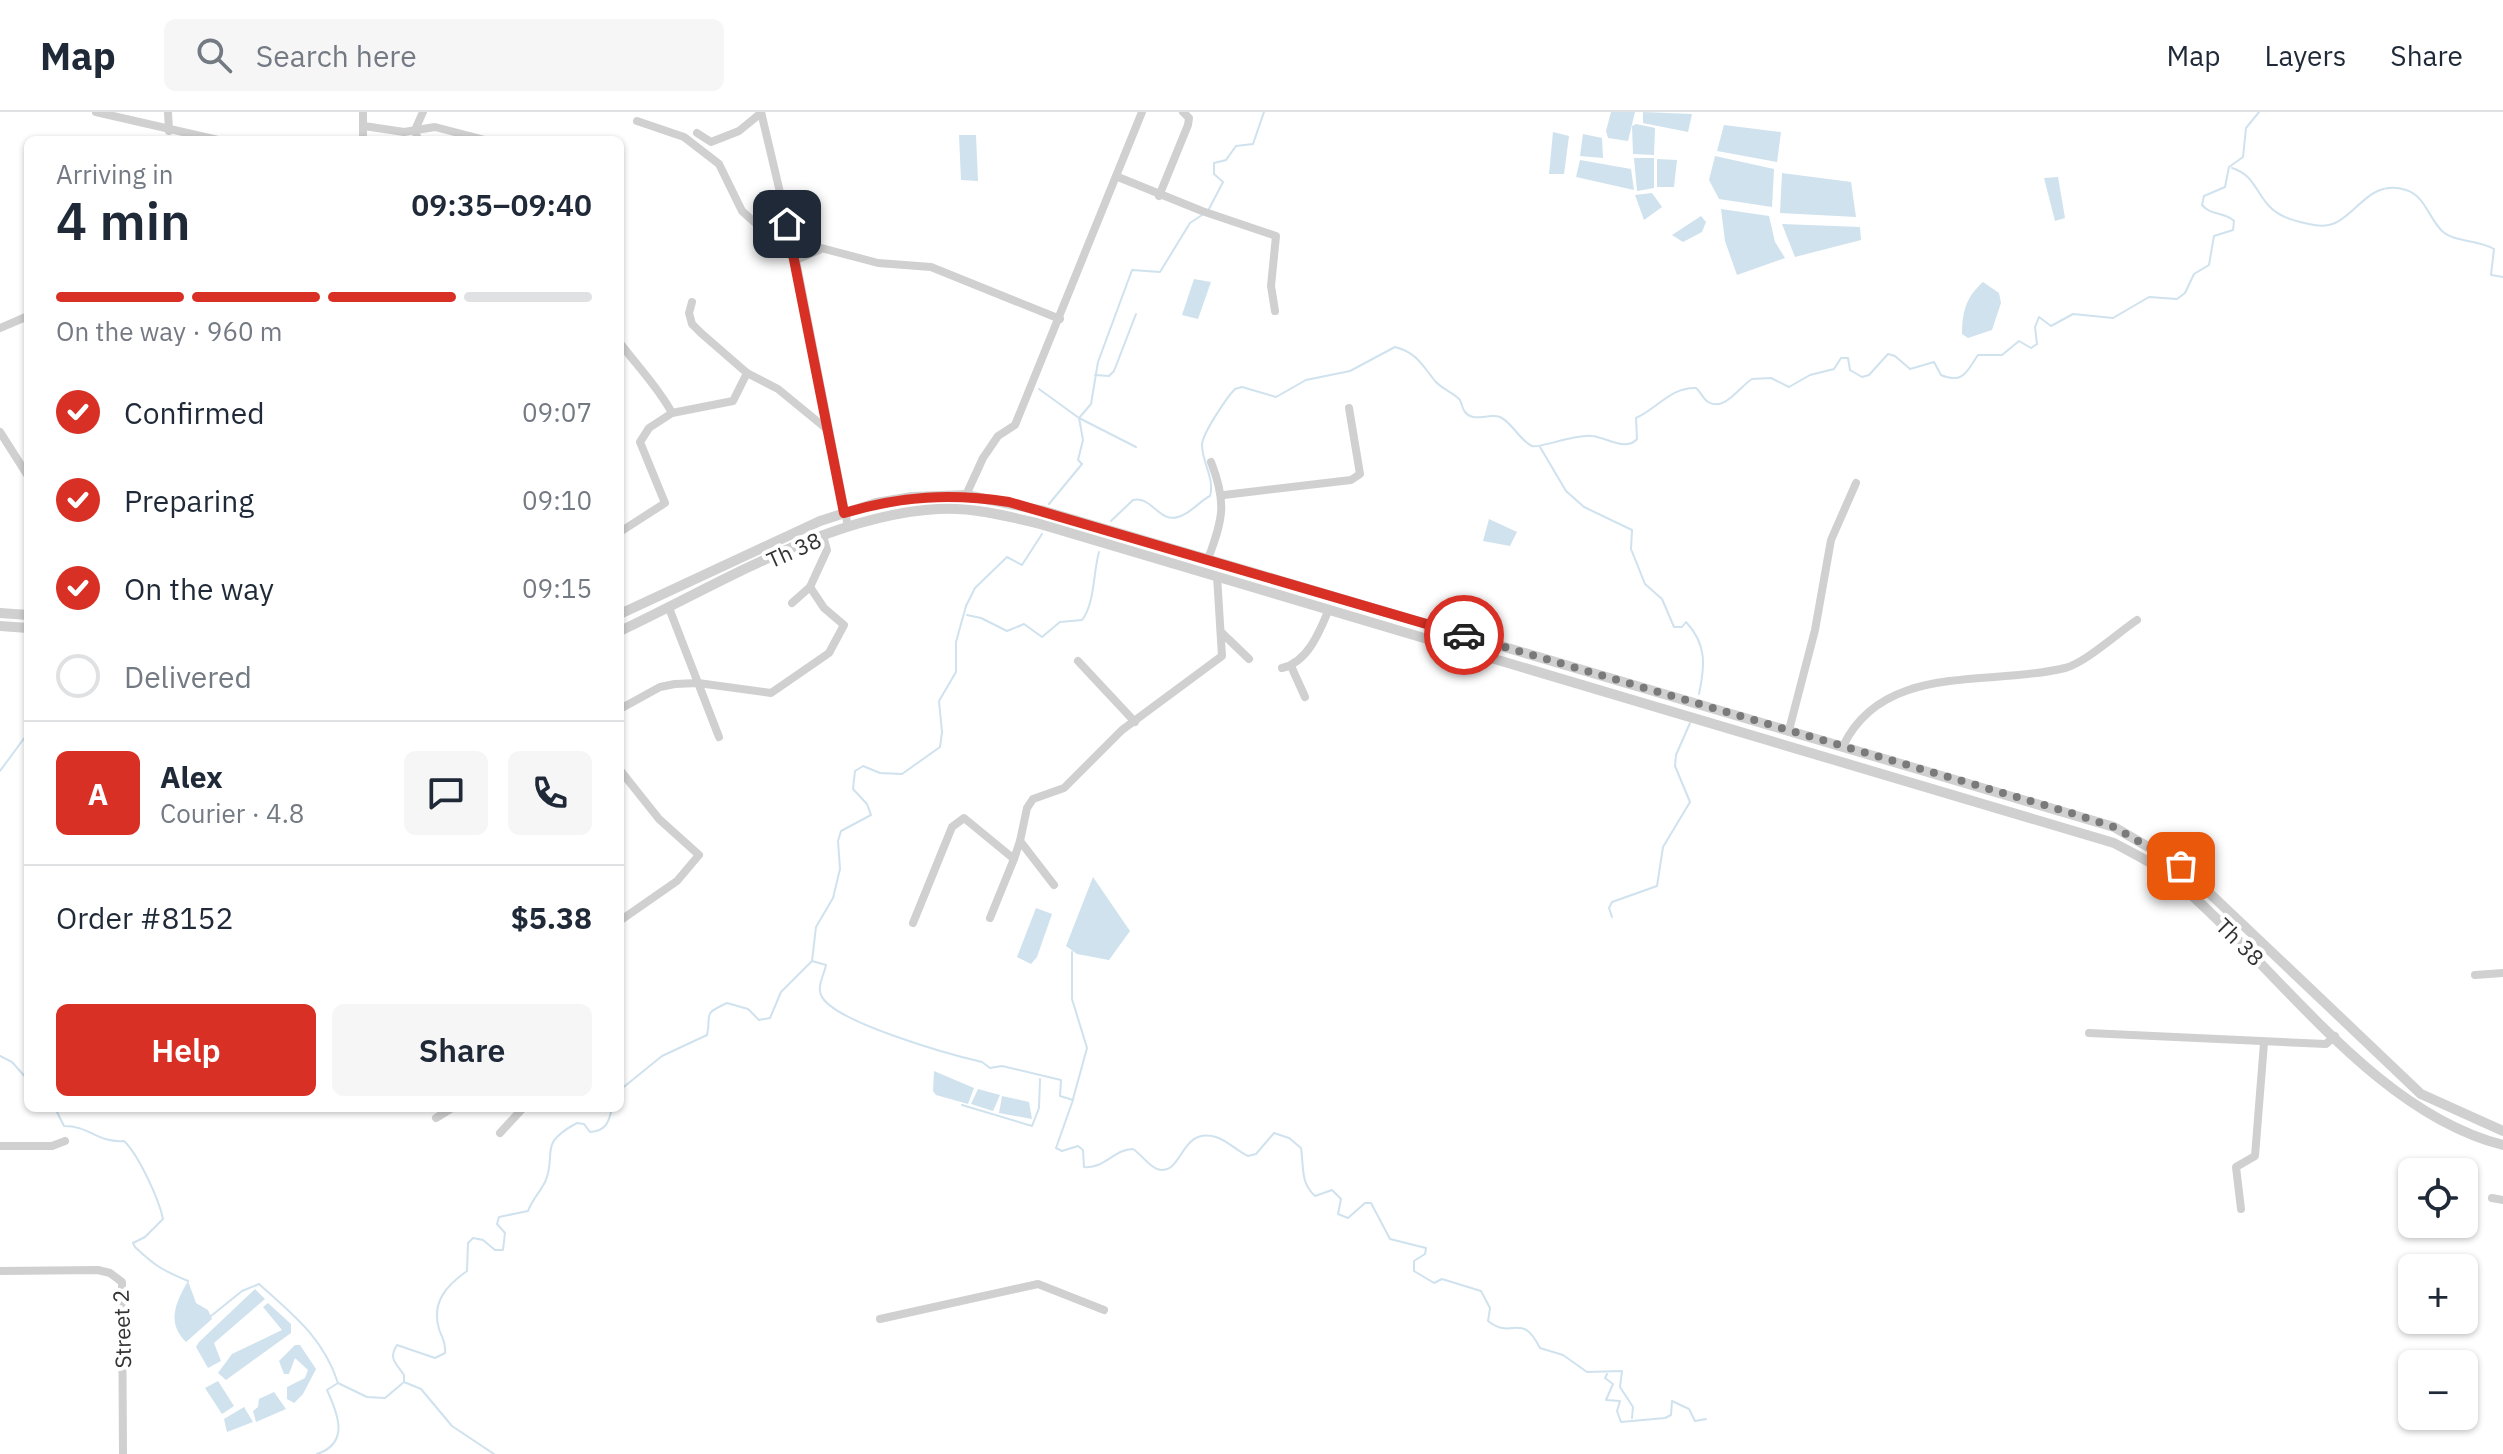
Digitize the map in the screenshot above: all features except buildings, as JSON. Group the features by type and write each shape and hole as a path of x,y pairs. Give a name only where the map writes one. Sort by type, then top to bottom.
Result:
{"street":[{"path":"96,112 196,136"},
{"path":"168,112 169,131"},
{"path":"363,112 363,136"},
{"path":"417,136 415,130 423,112"},
{"path":"697,133 711,142 739,131 761,112 796,260 848,527"},
{"path":"966,495 983,458 998,436 1015,425 1142,112"},
{"path":"1159,196 1188,125 1189,118 1183,112"},
{"path":"637,121 684,137 719,164 742,211 796,260"},
{"path":"364,126 404,132 435,127 470,136"},
{"path":"1118,177 1159,196 1276,236 1271,286 1275,311"},
{"path":"791,240 819,250 878,263 931,267 1060,319"},
{"path":"796,260 819,250"},
{"path":"692,302 689,313 692,324 747,373 778,389 828,430"},
{"path":"0,328 24,318"},
{"path":"624,348 648,381 659,388 672,413"},
{"path":"624,529 665,503 640,442 649,428 672,413 733,401 747,373"},
{"path":"1224,495 1351,480 1360,474 1349,408"},
{"path":"0,432 24,470"},
{"path":"1208,559 1220,528 1224,495 1211,462"},
{"path":"1789,730 1815,630 1831,540 1856,483"},
{"name":"Th 38","path":"624,612 844,513 912,497 966,495 1044,511 2114,827 2181,866 2421,1094 2459,1114 2503,1131"},
{"name":"Th 38","path":"624,629 823,536 911,511 966,510 1040,524 2114,843 2165,872 2335,1036 2418,1108 2448,1125 2503,1145"},
{"path":"792,603 810,587 827,550 823,536"},
{"path":"1158,558 1163,546"},
{"path":"990,918 1014,859 1027,808 1033,799 1064,788 1116,735 1222,656 1217,576"},
{"path":"624,707 660,687 698,683 771,693 829,653 844,625 824,608 810,587"},
{"path":"669,608 719,737"},
{"path":"1305,697 1286,667 1308,650 1329,609"},
{"path":"0,613 24,615"},
{"path":"1843,746 1861,718 1904,692 1925,683 2068,668 2137,620"},
{"path":"0,626 24,628"},
{"path":"1220,631 1249,659"},
{"path":"1078,661 1135,722"},
{"path":"1571,680 1575,668"},
{"path":"624,775 659,819 699,855 677,881 624,917"},
{"path":"913,923 952,827 960,819 964,818 1014,859"},
{"path":"1020,841 1054,885"},
{"path":"2475,975 2503,973"},
{"path":"2089,1033 2326,1044 2335,1036"},
{"path":"2241,1209 2236,1167 2239,1162 2255,1156 2264,1043"},
{"path":"436,1118 446,1112"},
{"path":"500,1133 519,1112"},
{"path":"0,1146 52,1146 65,1141"},
{"path":"2492,1198 2503,1200"},
{"name":"Street 2","path":"0,1271 98,1270 110,1273 122,1282 123,1454"},
{"path":"880,1319 1038,1284 1104,1310"}],"water":[{"path":"1611,112 1635,112 1628,141 1608,138 1606,131"},
{"path":"1643,112 1692,114 1688,132 1643,123"},
{"path":"1724,125 1781,132 1777,162 1717,151"},
{"path":"1632,126 1655,128 1654,155 1633,154"},
{"path":"1553,132 1569,136 1564,174 1549,174"},
{"path":"1583,134 1602,138 1603,158 1580,156"},
{"path":"959,135 976,135 978,181 961,180"},
{"path":"1715,156 1774,169 1772,207 1719,199 1709,180"},
{"path":"1634,158 1654,158 1654,188 1637,191"},
{"path":"1657,159 1677,160 1674,187 1657,187"},
{"path":"1580,160 1631,169 1634,190 1576,177"},
{"path":"1782,173 1851,182 1856,217 1780,213"},
{"path":"2058,177 2065,218 2055,221 2044,178"},
{"path":"1652,193 1662,207 1644,220 1635,195"},
{"path":"1721,209 1769,216 1775,242 1785,258 1737,275 1725,241"},
{"path":"1701,216 1706,222 1702,232 1683,242 1672,235"},
{"path":"1782,224 1860,227 1861,240 1795,257"},
{"path":"1194,279 1211,282 1198,319 1182,315"},
{"path":"1983,282 1999,293 2001,303 1992,330 1968,338 1962,334 1964,312 1969,299"},
{"path":"1489,519 1517,532 1510,546 1483,541"},
{"path":"1093,877 1130,931 1109,960 1077,954 1066,946"},
{"path":"1036,908 1052,914 1037,957 1031,964 1017,957"},
{"path":"934,1071 974,1088 968,1104 936,1095 933,1091"},
{"path":"978,1089 1000,1095 993,1111 971,1104"},
{"path":"1002,1096 1029,1102 1032,1119 999,1113"},
{"path":"188,1281 196,1303 208,1310 212,1319 186,1342 176,1327 175,1312"},
{"path":"255,1289 265,1299 214,1343 221,1361 208,1368 196,1347"},
{"path":"268,1303 291,1324 291,1333 226,1380 218,1373 232,1354 282,1330 263,1307"},
{"path":"295,1345 300,1345 316,1369 303,1394 294,1403 287,1399 287,1387 305,1378 308,1370 295,1358 289,1374 284,1374 279,1361"},
{"path":"218,1381 234,1406 222,1414 205,1388"},
{"path":"274,1392 286,1409 256,1422 253,1411 258,1407 259,1399"},
{"path":"244,1407 253,1422 227,1432 224,1419"}],"waterway":[{"path":"1209,209 1223,182 1214,174 1214,163 1226,160 1236,146 1253,144 1264,112"},
{"path":"1111,521 1133,500 1145,501 1171,518 1187,513 1210,496 1211,483 1203,440 1235,389 1242,387 1276,397 1306,380 1350,371 1395,347 1418,360 1438,384 1460,400 1469,415 1500,417 1532,446 1585,436 1632,443 1637,439 1636,418 1679,391 1696,388 1708,402 1720,404 1752,379 1771,378 1789,387 1810,375 1834,369 1841,358 1848,358 1850,370 1862,377 1869,375 1888,354 1910,369 1934,362 1941,375 1960,377 1978,355 2002,355 2019,341 2031,348 2037,344 2035,327 2039,317 2051,326 2073,314 2113,318 2149,297 2177,299 2185,293 2194,274 2209,265 2214,236 2233,230 2234,221 2231,218 2202,205 2204,196 2225,187 2229,167 2243,157 2246,128 2259,112"},
{"path":"2232,168 2250,179 2278,214 2314,225 2339,221 2378,191 2391,188 2406,190 2417,197 2447,235 2494,249 2491,275 2503,277"},
{"path":"1049,504 1082,464 1078,460 1083,440 1079,418 1091,404 1098,362 1132,270 1160,272 1190,223 1202,215"},
{"path":"1095,375 1109,376 1114,371 1136,314"},
{"path":"1039,389 1079,418 1136,447"},
{"path":"1540,447 1566,491 1584,507 1632,530 1631,549 1645,584 1662,599 1674,627 1682,627 1686,622 1698,639 1703,656 1699,694"},
{"path":"624,1087 662,1056 707,1035 709,1015 727,1003 748,1009 759,1020 770,1018 781,992 812,961 816,927 833,898 840,869 838,841 841,831 871,815 867,804 853,789 855,771 863,766 880,773 902,774 940,747 939,701 956,672 956,642 966,606 975,588 1007,557 1022,565 1042,534"},
{"path":"967,615 981,618 1007,631 1024,624 1042,637 1060,622 1082,620 1092,597 1099,552"},
{"path":"1612,917 1609,908 1612,902 1657,886 1663,847 1690,802 1675,766 1676,755 1690,723"},
{"path":"0,771 24,738"},
{"path":"1072,952 1072,999 1087,1048 1073,1099"},
{"path":"812,961 826,965 820,984 821,995 847,1016 894,1036 982,1062 990,1068 1002,1066 1061,1080 1060,1096 1073,1100 1056,1148 1062,1151 1078,1146 1083,1150 1084,1167 1098,1165 1120,1152 1133,1149 1157,1169 1165,1170 1172,1166 1188,1145 1204,1136 1216,1137 1248,1156 1256,1154 1274,1133 1289,1138 1301,1148 1305,1180 1315,1196 1332,1190 1341,1199 1338,1214 1348,1218 1365,1203 1371,1203 1390,1239 1426,1248 1425,1254 1414,1261 1414,1271 1434,1283 1442,1279 1481,1291 1490,1308 1488,1321 1504,1328 1522,1328 1540,1348 1563,1355 1587,1372 1622,1371 1620,1387 1633,1407 1632,1418"},
{"path":"0,1056 12,1062 24,1076"},
{"path":"962,1105 1032,1126 1039,1108 1040,1079"},
{"path":"57,1112 64,1126 81,1129 107,1140 124,1141 130,1147 147,1177 163,1219 145,1237 133,1243 154,1263 188,1281"},
{"path":"317,1454 334,1443 338,1435 335,1409 327,1390 338,1383 367,1397 385,1398 404,1382 404,1375 393,1357 397,1345 435,1358 445,1353 437,1311 447,1288 467,1271 468,1243 473,1238 483,1240 495,1250 503,1250 505,1233 497,1224 499,1217 528,1211 545,1182 550,1150 557,1137 577,1123 584,1124 590,1132 600,1130 611,1112"},
{"path":"211,1316 242,1291 259,1284 315,1339 338,1383"},
{"path":"1607,1374 1605,1378 1613,1384 1606,1400 1620,1401 1617,1411 1621,1422 1665,1418 1671,1415 1672,1401 1689,1409 1695,1421 1706,1419"},
{"path":"404,1382 421,1389 452,1426 494,1454"}],"way so far":[{"path":"1464,635 2068,812 2114,827 2181,866"}],"route":[{"path":"787,224 844,513 876,503 941,495 966,495 1009,502 1464,635"}]}
